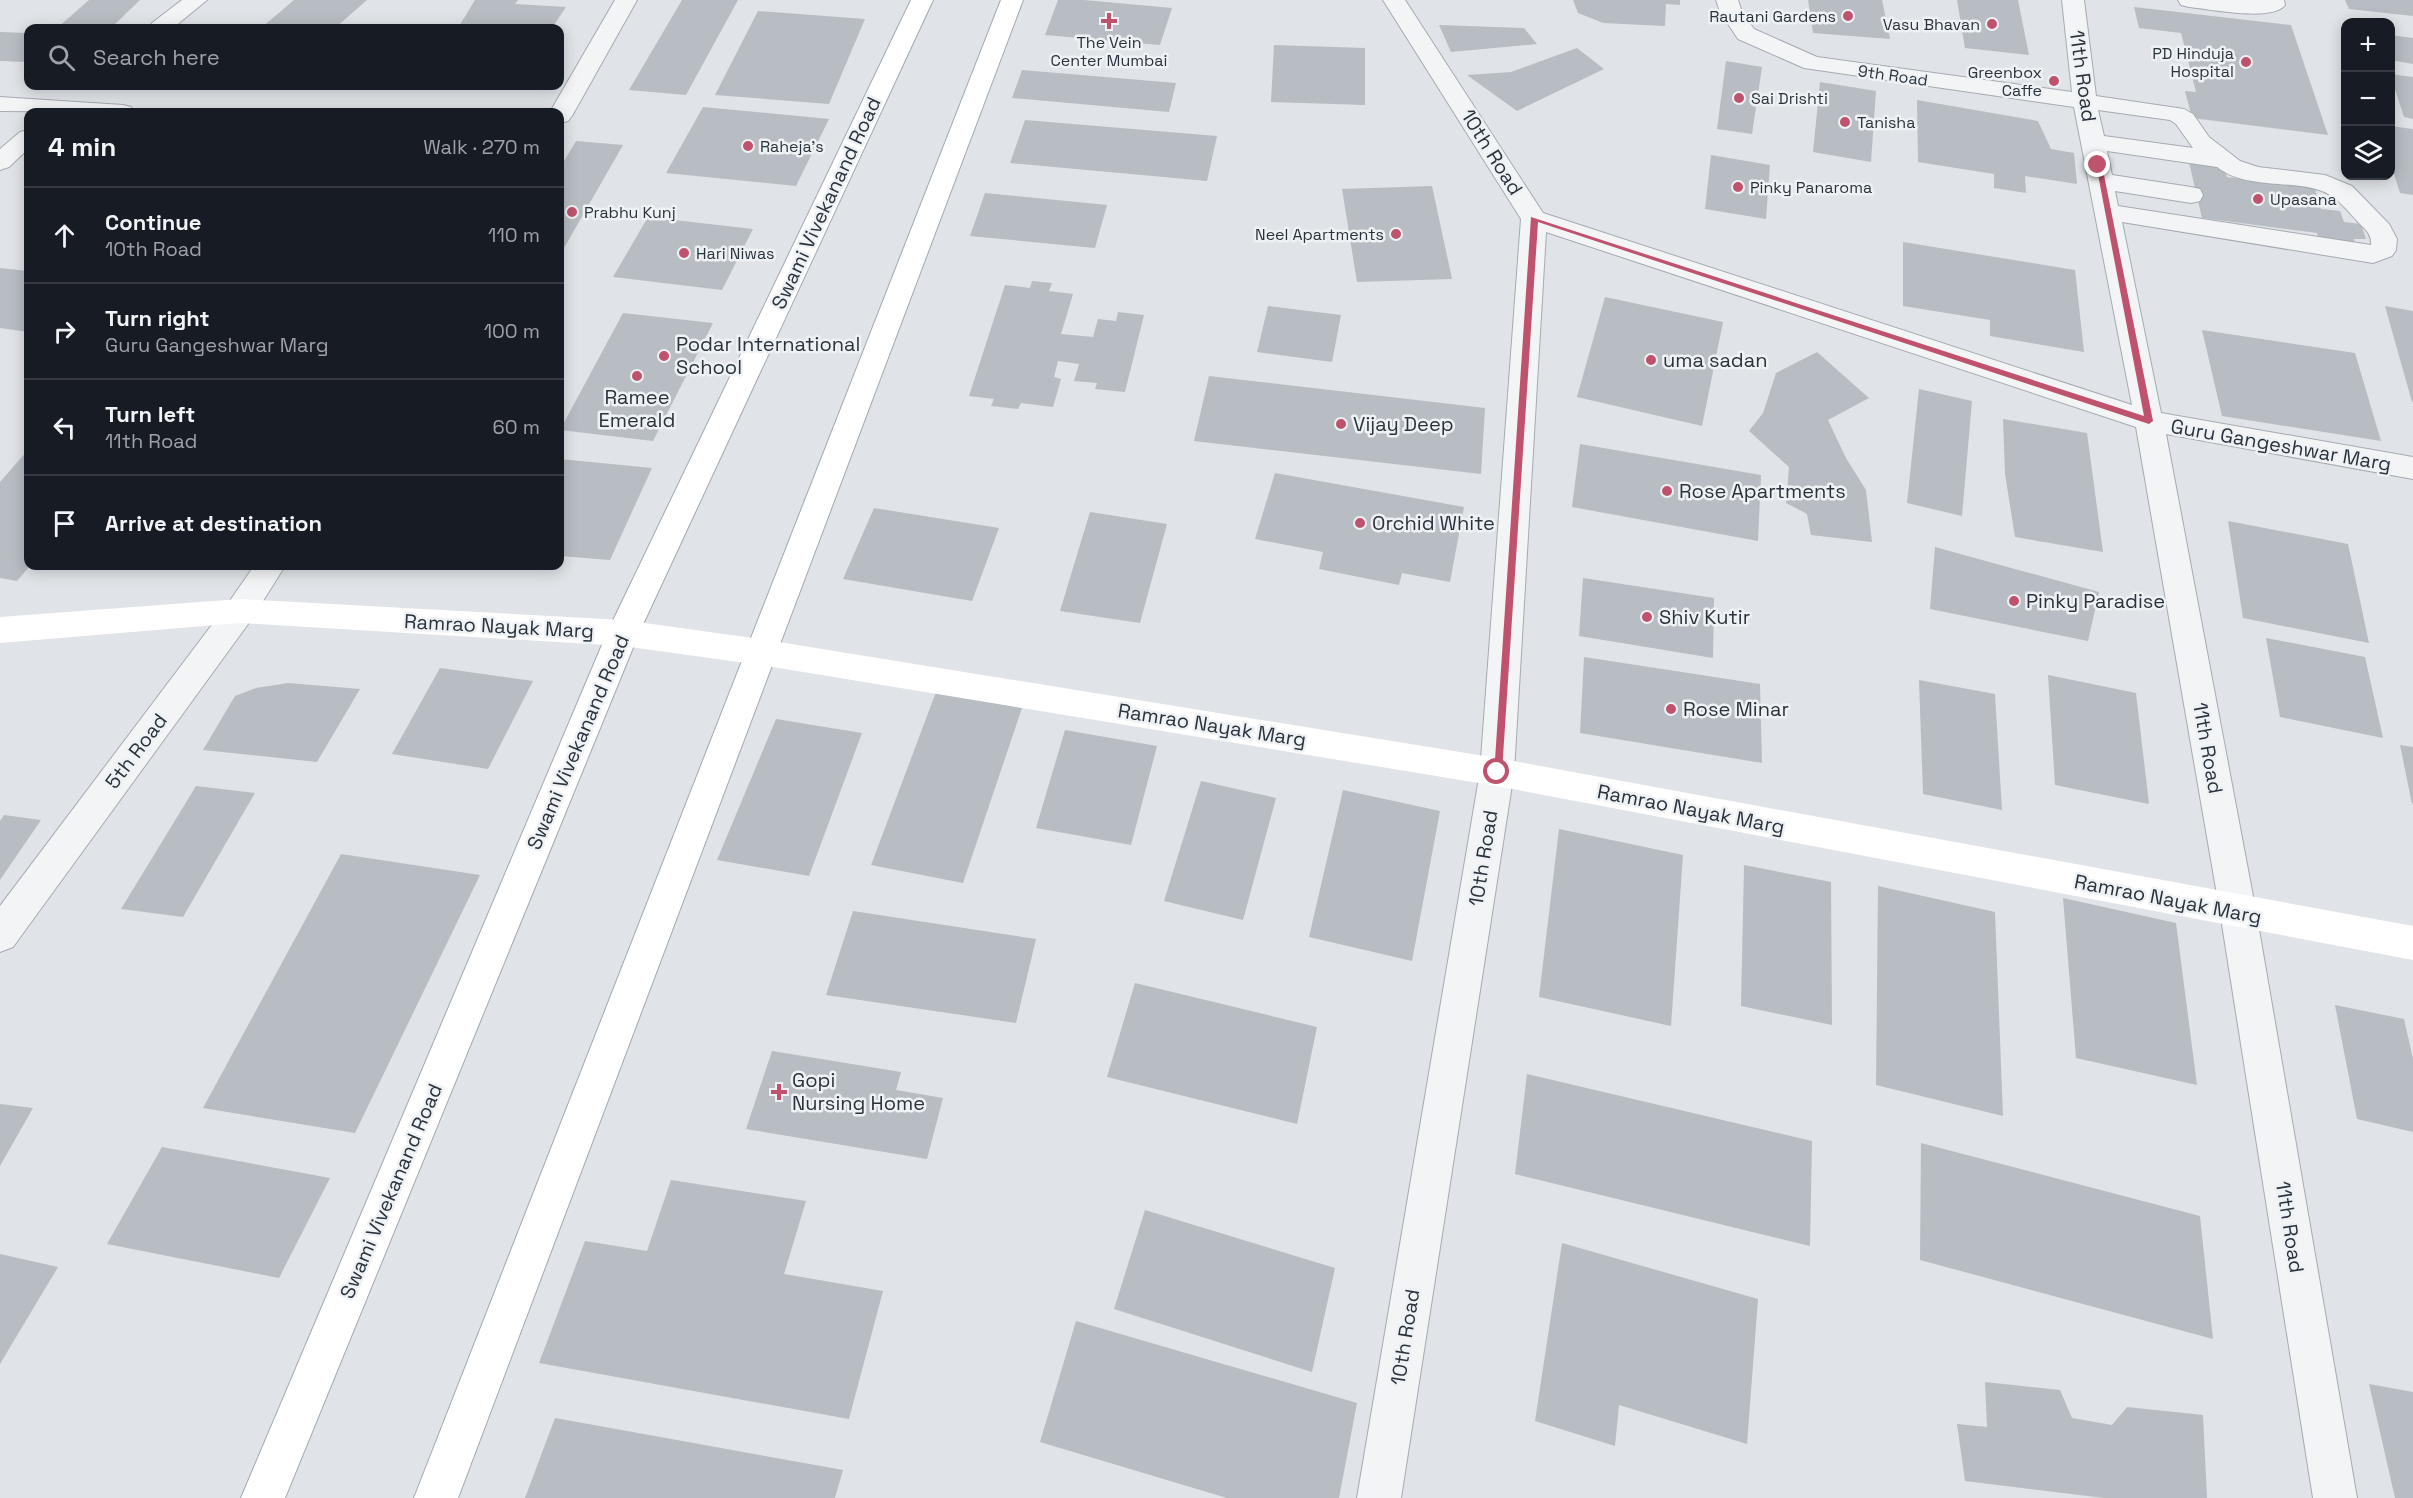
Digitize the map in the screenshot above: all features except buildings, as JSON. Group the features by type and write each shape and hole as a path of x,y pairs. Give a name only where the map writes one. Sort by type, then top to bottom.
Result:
{"main road":[{"name":"Swami Vivekanand Road","path":"263,1498 623,633 922,0"},
{"path":"436,1498 1012,0"},
{"name":"Ramrao Nayak Marg","path":"0,630 240,611 623,633 760,652 1497,772 2413,943"}],"street":[{"path":"165,24 196,0"},
{"path":"564,109 626,0"},
{"name":"10th Road","path":"1379,1498 1497,772 1534,219 1394,0"},
{"name":"9th Road","path":"1727,0 1731,12 1746,34 1812,63 2097,161"},
{"name":"11th Road","path":"2073,0 2097,161 2149,421 2238,912 2335,1498"},
{"path":"2189,0 2267,8 2274,5 2273,0"},
{"path":"62,108 84,90"},
{"path":"0,104 39,108"},
{"path":"2097,161 2176,114 2185,118 2192,149 2193,201"},
{"path":"0,162 24,141"},
{"path":"2192,149 2222,160 2241,171 2311,181 2335,187 2343,192 2380,230 2384,239 2383,249 2379,254 2373,254 2193,201 2097,161 2192,149"},
{"name":"Guru Gangeshwar Marg","path":"1534,219 2149,421 2413,468"},
{"name":"5th Road","path":"0,936 240,611 267,570"}],"place":[{"name":"Rautani Gardens","path":"1848,16"},
{"name":"The Vein Center Mumbai","path":"1109,21"},
{"name":"Vasu Bhavan","path":"1992,24"},
{"name":"PD Hinduja Hospital","path":"2246,62"},
{"name":"Greenbox Caffe","path":"2054,81"},
{"name":"Sai Drishti","path":"1739,98"},
{"name":"Tanisha","path":"1845,122"},
{"name":"Raheja's","path":"748,146"},
{"name":"Pinky Panaroma","path":"1738,187"},
{"name":"Upasana","path":"2258,199"},
{"name":"Prabhu Kunj","path":"572,212"},
{"name":"Neel Apartments","path":"1396,234"},
{"name":"Hari Niwas","path":"684,253"},
{"name":"Podar International School","path":"664,356"},
{"name":"uma sadan","path":"1651,360"},
{"name":"Ramee Emerald","path":"637,376"},
{"name":"Vijay Deep","path":"1341,424"},
{"name":"Rose Apartments","path":"1667,491"},
{"name":"Orchid White","path":"1360,523"},
{"name":"Pinky Paradise","path":"2014,601"},
{"name":"Shiv Kutir","path":"1647,617"},
{"name":"Rose Minar","path":"1671,709"},
{"name":"Gopi Nursing Home","path":"779,1092"}],"route":[{"path":"1497,772 1534,219 2149,421 2098,165"}]}
